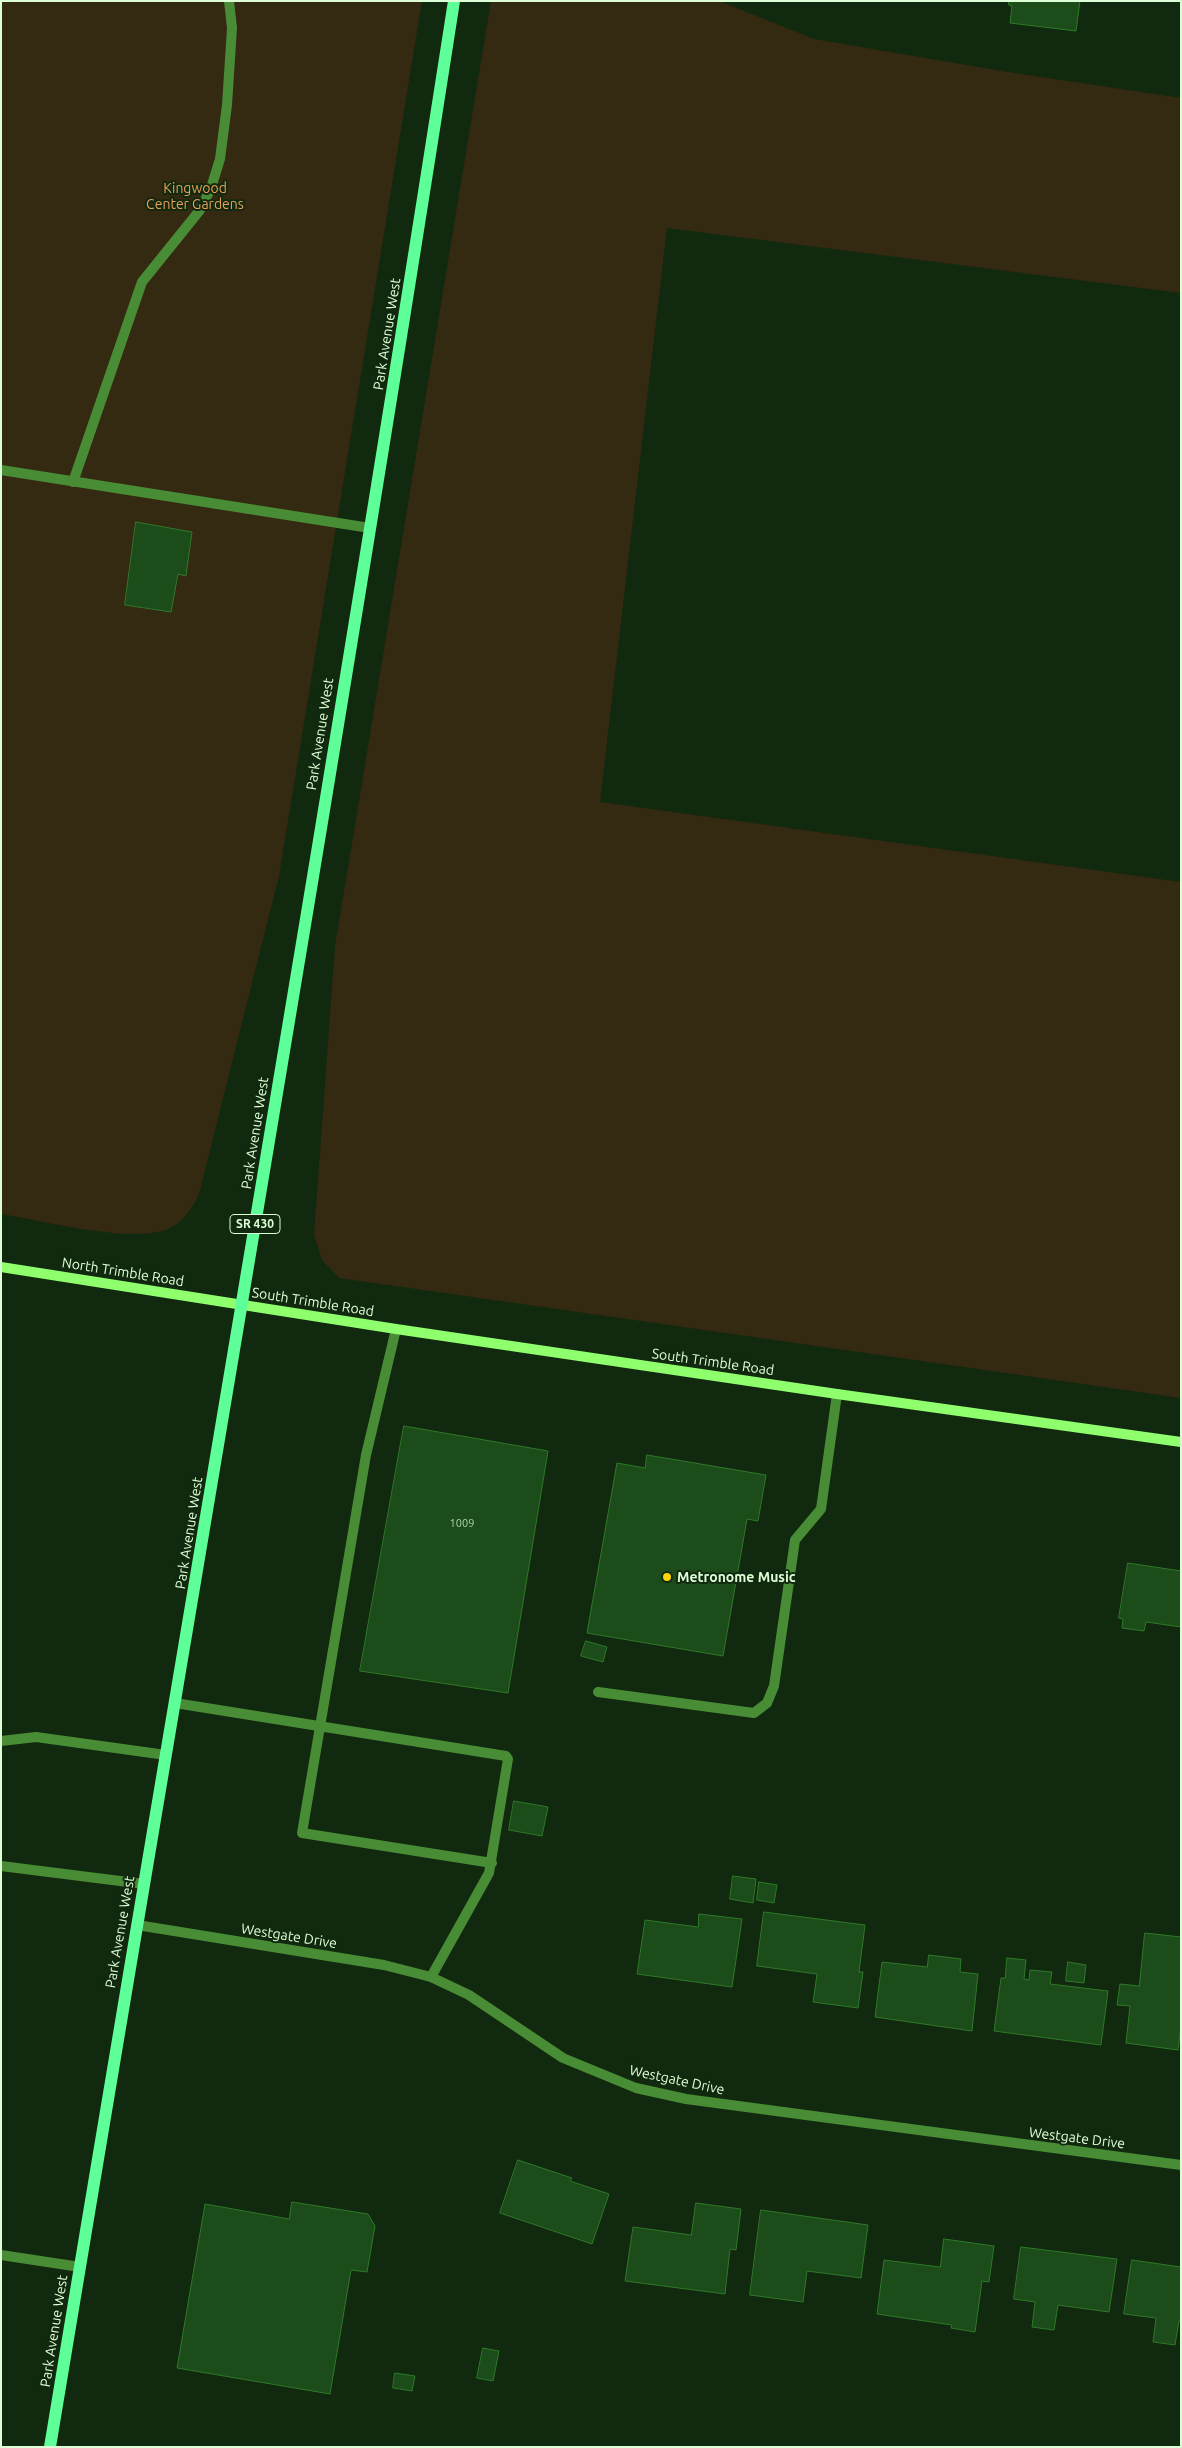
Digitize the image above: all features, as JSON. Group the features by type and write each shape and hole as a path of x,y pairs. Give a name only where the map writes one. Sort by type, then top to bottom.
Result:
{"main road":[{"name":"Park Avenue West","path":"50,2447 242,1304 370,528 454,1"},
{"name":"North Trimble Road","path":"1,1267 242,1304"},
{"name":"South Trimble Road","path":"242,1304 396,1329 837,1394 1181,1442"}],"street":[{"path":"73,482 142,282 200,210 211,188 220,159 227,106 231,44 229,1"},
{"path":"1,470 370,528"},
{"path":"396,1329 366,1455 302,1833 492,1863"},
{"path":"598,1692 754,1713 767,1703 774,1686 795,1540 821,1509 837,1394"},
{"path":"175,1703 504,1755 508,1759 489,1873 431,1977"},
{"path":"1,1741 36,1737 166,1755"},
{"path":"1,1866 144,1884"},
{"name":"Westgate Drive","path":"137,1925 384,1965 431,1977 470,1994 563,2058 636,2088 686,2099 1181,2165"},
{"path":"1,2255 80,2267"}],"green space":[{"name":"Kingwood Center Gardens","path":"1,1 422,1 279,876 199,1194 191,1209 180,1222 170,1228 154,1233 111,1233 1,1214"},
{"path":"491,1 719,1 814,39 1008,72 1181,98 1181,293 667,228 600,802 1181,882 1181,1398 339,1278 322,1260 314,1235 335,946"}],"building":[{"path":"1009,1 1080,1 1076,31 1010,23 1012,6 1009,5"},
{"path":"136,522 192,532 186,576 178,574 171,612 125,605"},
{"path":"404,1426 548,1451 508,1693 360,1671"},
{"name":"Metronome Music","path":"647,1455 766,1475 758,1521 747,1519 723,1656 587,1633 617,1463 645,1468"},
{"path":"1128,1563 1181,1571 1181,1627 1146,1622 1144,1631 1122,1628 1123,1619 1119,1618"},
{"path":"586,1641 607,1647 603,1662 581,1656"},
{"path":"514,1801 548,1807 542,1836 509,1830"},
{"path":"733,1876 756,1879 753,1903 730,1899"},
{"path":"759,1882 777,1885 774,1903 757,1900"},
{"path":"764,1912 865,1925 859,1972 863,1972 858,2008 813,2002 817,1974 757,1966"},
{"path":"699,1914 742,1919 732,1987 637,1974 645,1920 698,1927"},
{"path":"1145,1933 1181,1937 1181,2025 1178,2050 1126,2043 1130,2006 1117,2005 1120,1984 1139,1986"},
{"path":"929,1955 961,1959 960,1972 978,1974 972,2031 875,2017 882,1962 927,1967"},
{"path":"1007,1958 1026,1960 1024,1979 1029,1980 1030,1970 1052,1972 1050,1984 1108,1991 1101,2045 994,2031 1001,1978 1005,1978"},
{"path":"1068,1962 1086,1965 1084,1983 1066,1981"},
{"path":"518,2160 572,2178 570,2181 609,2194 592,2244 500,2213"},
{"path":"292,2202 368,2214 375,2226 367,2272 351,2270 330,2394 177,2368 205,2204 289,2219"},
{"path":"696,2203 741,2209 736,2250 730,2249 725,2294 625,2281 633,2227 691,2235"},
{"path":"761,2210 868,2225 861,2278 807,2271 803,2302 750,2295"},
{"path":"944,2239 994,2246 989,2282 982,2281 975,2332 951,2328 952,2325 877,2314 884,2260 940,2267"},
{"path":"1021,2247 1117,2259 1109,2312 1058,2305 1054,2330 1032,2327 1035,2302 1014,2299"},
{"path":"1132,2260 1181,2267 1181,2321 1179,2321 1175,2345 1153,2342 1156,2318 1124,2314"},
{"path":"483,2348 499,2351 493,2381 477,2378"},
{"path":"395,2373 415,2376 412,2391 393,2388"}],"place":[{"name":"Metronome Music","path":"667,1577"}]}
